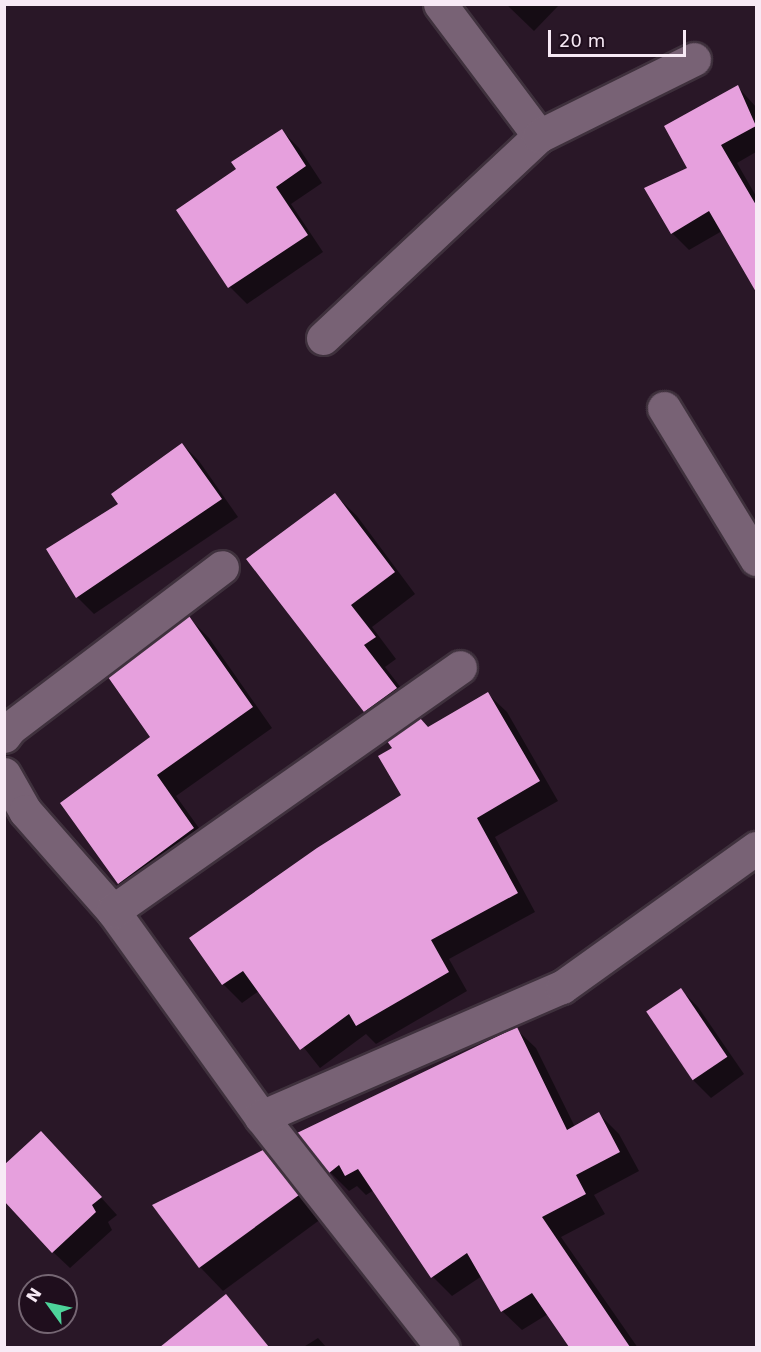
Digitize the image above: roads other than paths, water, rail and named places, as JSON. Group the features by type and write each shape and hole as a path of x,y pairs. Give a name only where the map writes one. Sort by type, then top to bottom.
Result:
{"street":[{"path":"440,4 538,136"},
{"path":"323,338 538,136 694,59"},
{"path":"664,408 756,559"},
{"path":"4,736 10,728 222,567"},
{"path":"113,911 460,667"},
{"path":"4,774 25,811 113,911 261,1117 443,1347"},
{"path":"261,1117 562,987 756,848"}]}
